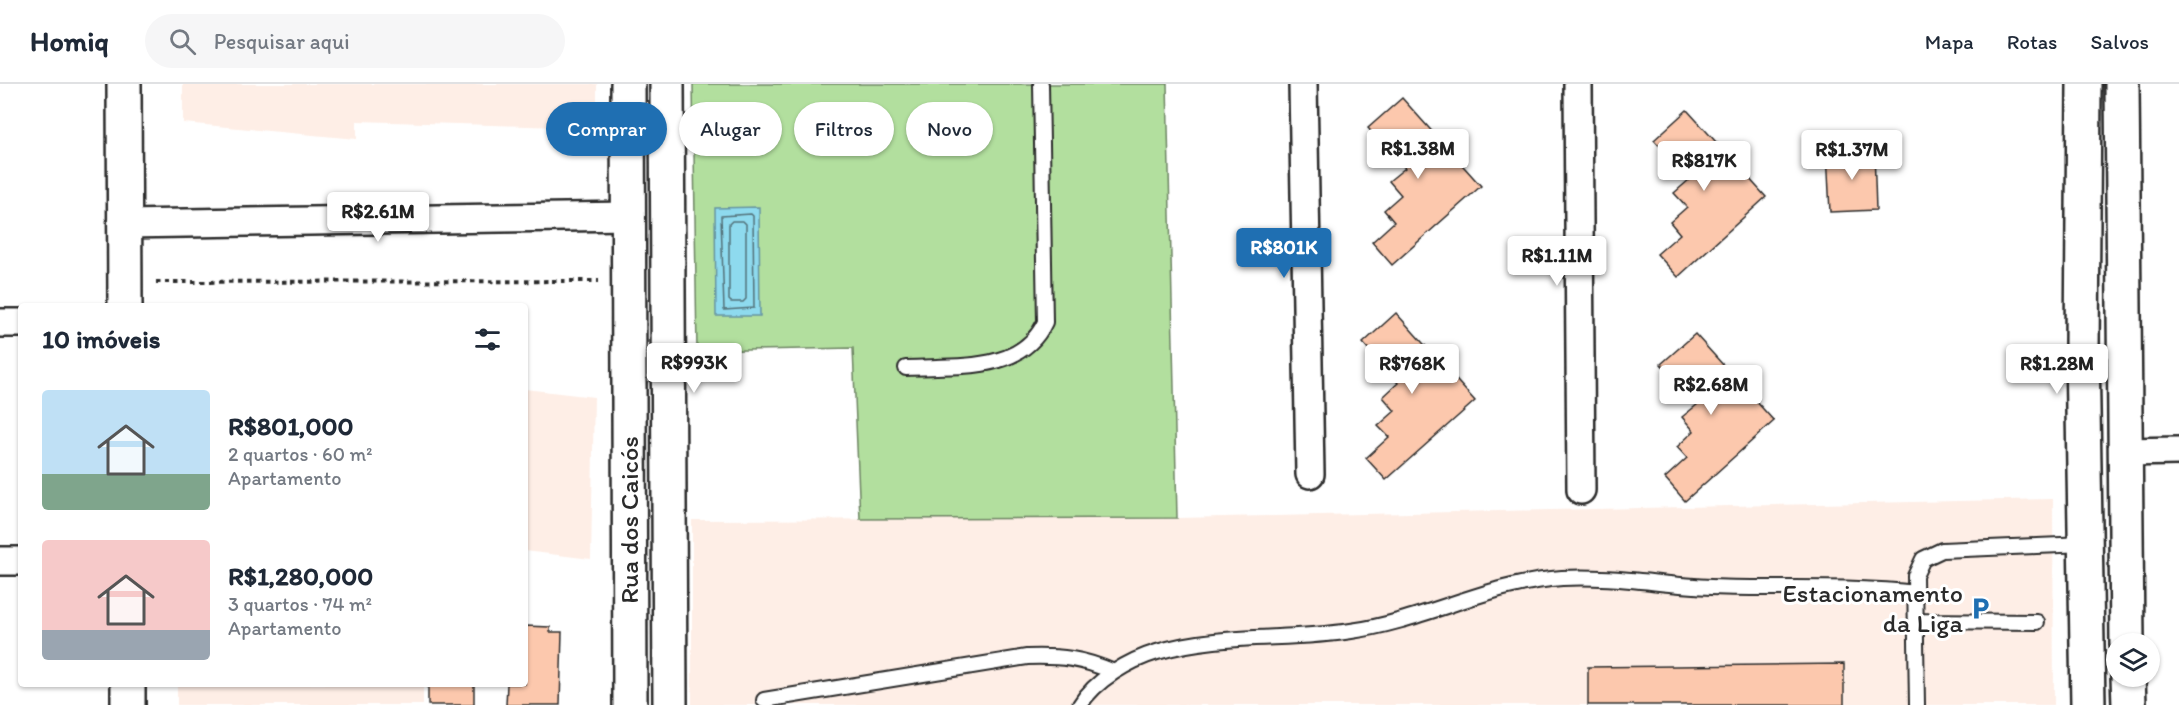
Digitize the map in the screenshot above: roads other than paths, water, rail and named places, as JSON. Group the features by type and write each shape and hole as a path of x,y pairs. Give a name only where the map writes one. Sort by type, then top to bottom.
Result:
{"main road":[{"path":"124,84 125,294"},
{"name":"Rua dos Caicós","path":"628,84 630,694"},
{"name":"Rua dos Caicós","path":"667,84 670,693"},
{"path":"2084,84 2082,350 2088,705"},
{"path":"2122,84 2127,633"},
{"path":"128,687 128,705"},
{"path":"2128,687 2129,705"},
{"path":"630,694 670,693"}],"street":[{"path":"1303,84 1310,474"},
{"path":"1578,84 1581,490"},
{"path":"125,224 629,216"},
{"path":"0,323 18,323"},
{"path":"2124,452 2179,451"},
{"path":"0,561 18,561"}],"lane":[{"path":"906,368 998,362 1020,353 1037,338 1045,322 1041,84"},
{"path":"1917,705 1915,576 1923,559 1942,550 2085,543"},
{"path":"1080,705 1114,672 1156,652 1201,643 1351,632 1412,619 1515,583 1564,578 1713,587 1882,589 1916,593"},
{"path":"1916,621 2037,622"},
{"path":"764,700 1027,657 1056,656 1087,660 1114,672"}],"water":[{"path":"759,207 760,316 716,316 715,208"}],"place":[{"name":"Estacionamento da Liga","path":"1981,608"}]}
